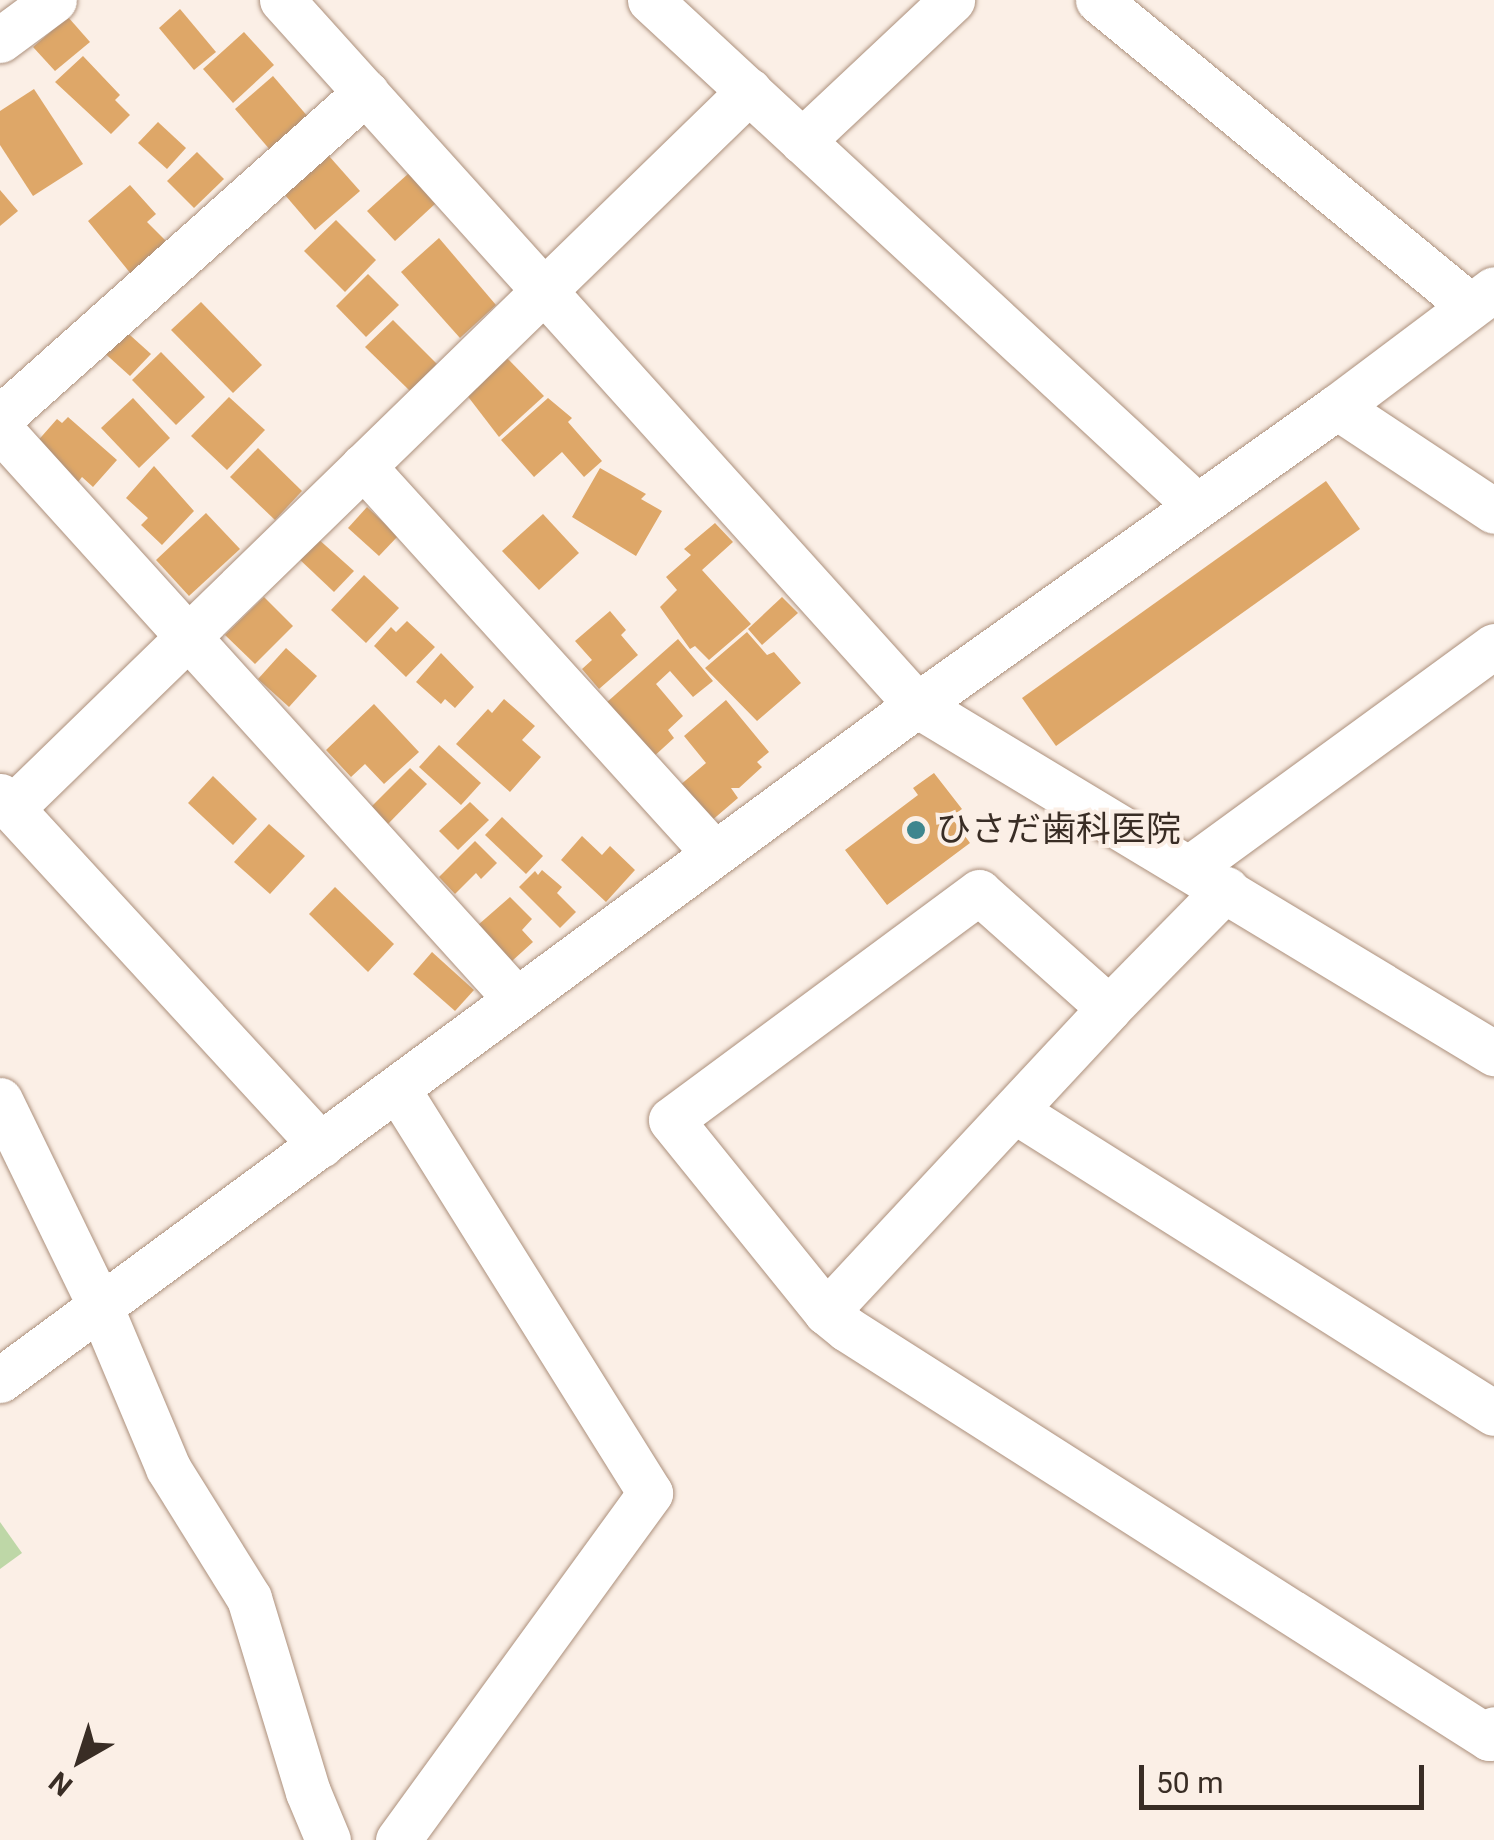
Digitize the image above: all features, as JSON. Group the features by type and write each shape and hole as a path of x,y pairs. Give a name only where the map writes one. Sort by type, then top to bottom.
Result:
{"street":[{"path":"0,40 54,0"},
{"path":"282,0 917,705 1494,1053"},
{"path":"650,0 1197,506"},
{"path":"802,140 952,0"},
{"path":"0,1380 714,853 1337,407 1482,298 1098,0"},
{"path":"321,1145 6,802 187,638 748,91"},
{"path":"0,418 366,92"},
{"path":"1337,407 1494,511"},
{"path":"0,429 516,999"},
{"path":"363,466 714,853"},
{"path":"826,1312 1109,1008 1208,878 1494,646"},
{"path":"1109,1008 980,892 671,1120 826,1312 1489,1738 1494,1729"},
{"path":"398,1088 650,1494 398,1840"},
{"path":"0,1100 100,1306 168,1468 250,1598 308,1792 328,1840"},
{"path":"1014,1111 1494,1413"}],"green space":[{"path":"0,1522 22,1553 0,1569"}],"building":[{"path":"180,9 216,52 194,70 159,28"},
{"path":"68,17 90,42 55,71 33,47"},
{"path":"244,32 274,65 233,103 203,69"},
{"path":"83,56 120,95 115,100 130,115 111,134 55,82"},
{"path":"273,76 309,118 271,151 235,109"},
{"path":"34,89 83,164 33,196 0,145 0,111"},
{"path":"158,122 186,148 167,169 138,143"},
{"path":"197,152 224,179 194,208 167,181"},
{"path":"329,156 360,191 315,230 285,195"},
{"path":"409,173 436,203 395,241 367,211"},
{"path":"130,185 156,214 147,222 166,241 131,274 88,221"},
{"path":"0,190 18,211 0,226"},
{"path":"336,220 376,260 345,292 304,251"},
{"path":"439,238 496,305 460,338 401,272"},
{"path":"368,274 399,305 366,337 336,306"},
{"path":"201,302 262,365 233,393 171,330"},
{"path":"393,320 437,364 410,391 365,347"},
{"path":"121,327 151,354 130,376 100,349"},
{"path":"161,352 205,397 176,425 132,380"},
{"path":"505,356 544,396 499,437 466,394"},
{"path":"229,397 265,430 227,470 191,436"},
{"path":"133,398 170,438 139,468 101,428"},
{"path":"548,398 572,418 568,422 602,461 584,477 562,452 534,477 501,440"},
{"path":"68,417 117,460 93,487 82,477 78,482 35,444 57,419 62,423"},
{"path":"258,448 302,491 275,520 230,477"},
{"path":"154,466 194,511 162,545 141,525 148,518 126,498"},
{"path":"600,468 646,494 641,499 662,511 636,556 572,517"},
{"path":"1326,481 1360,529 1056,746 1022,698"},
{"path":"367,507 398,536 379,556 348,528"},
{"path":"206,513 240,549 189,596 156,560"},
{"path":"543,514 579,553 539,590 502,551"},
{"path":"715,523 733,542 702,570 751,624 709,660 695,646 690,649 660,607 677,590 666,577 691,555 684,549"},
{"path":"316,537 354,571 334,592 297,557"},
{"path":"364,575 399,608 366,643 331,610"},
{"path":"264,597 293,626 255,664 225,635"},
{"path":"782,597 798,613 762,645 748,629"},
{"path":"610,611 626,630 621,635 638,655 599,689 582,669 592,660 575,641"},
{"path":"407,621 435,647 406,677 374,646 391,627 396,632"},
{"path":"747,632 767,655 774,652 801,683 757,721 705,668"},
{"path":"678,639 713,681 693,697 670,671 656,684 683,716 668,730 674,738 651,759 606,703"},
{"path":"286,648 317,676 289,707 258,679"},
{"path":"441,653 474,687 455,708 445,699 441,704 416,682"},
{"path":"504,699 535,726 522,740 541,757 510,792 456,744 488,709 492,713"},
{"path":"726,700 769,752 757,762 762,767 739,788 731,788 738,798 710,822 679,786 706,763 684,736"},
{"path":"374,704 419,752 384,784 365,764 351,777 326,750"},
{"path":"439,745 481,783 461,805 419,767"},
{"path":"410,768 427,784 387,825 370,808"},
{"name":"ひさだ歯科医院","path":"934,773 962,809 951,817 970,843 887,905 845,850 918,795 913,788"},
{"path":"213,776 257,819 233,845 188,803"},
{"path":"470,802 489,820 458,850 439,831"},
{"path":"502,817 543,856 526,874 485,835"},
{"path":"269,824 305,856 270,894 234,862"},
{"path":"582,836 602,855 610,846 635,870 606,902 561,860"},
{"path":"475,841 497,863 481,879 476,873 455,894 439,877"},
{"path":"542,870 562,887 557,893 576,912 560,928 519,887 535,871 538,875"},
{"path":"335,887 394,944 368,972 309,914"},
{"path":"510,897 532,919 522,930 533,942 512,961 478,925"},
{"path":"432,952 474,990 455,1011 413,974"}],"place":[{"name":"ひさだ歯科医院","path":"916,830"}]}
